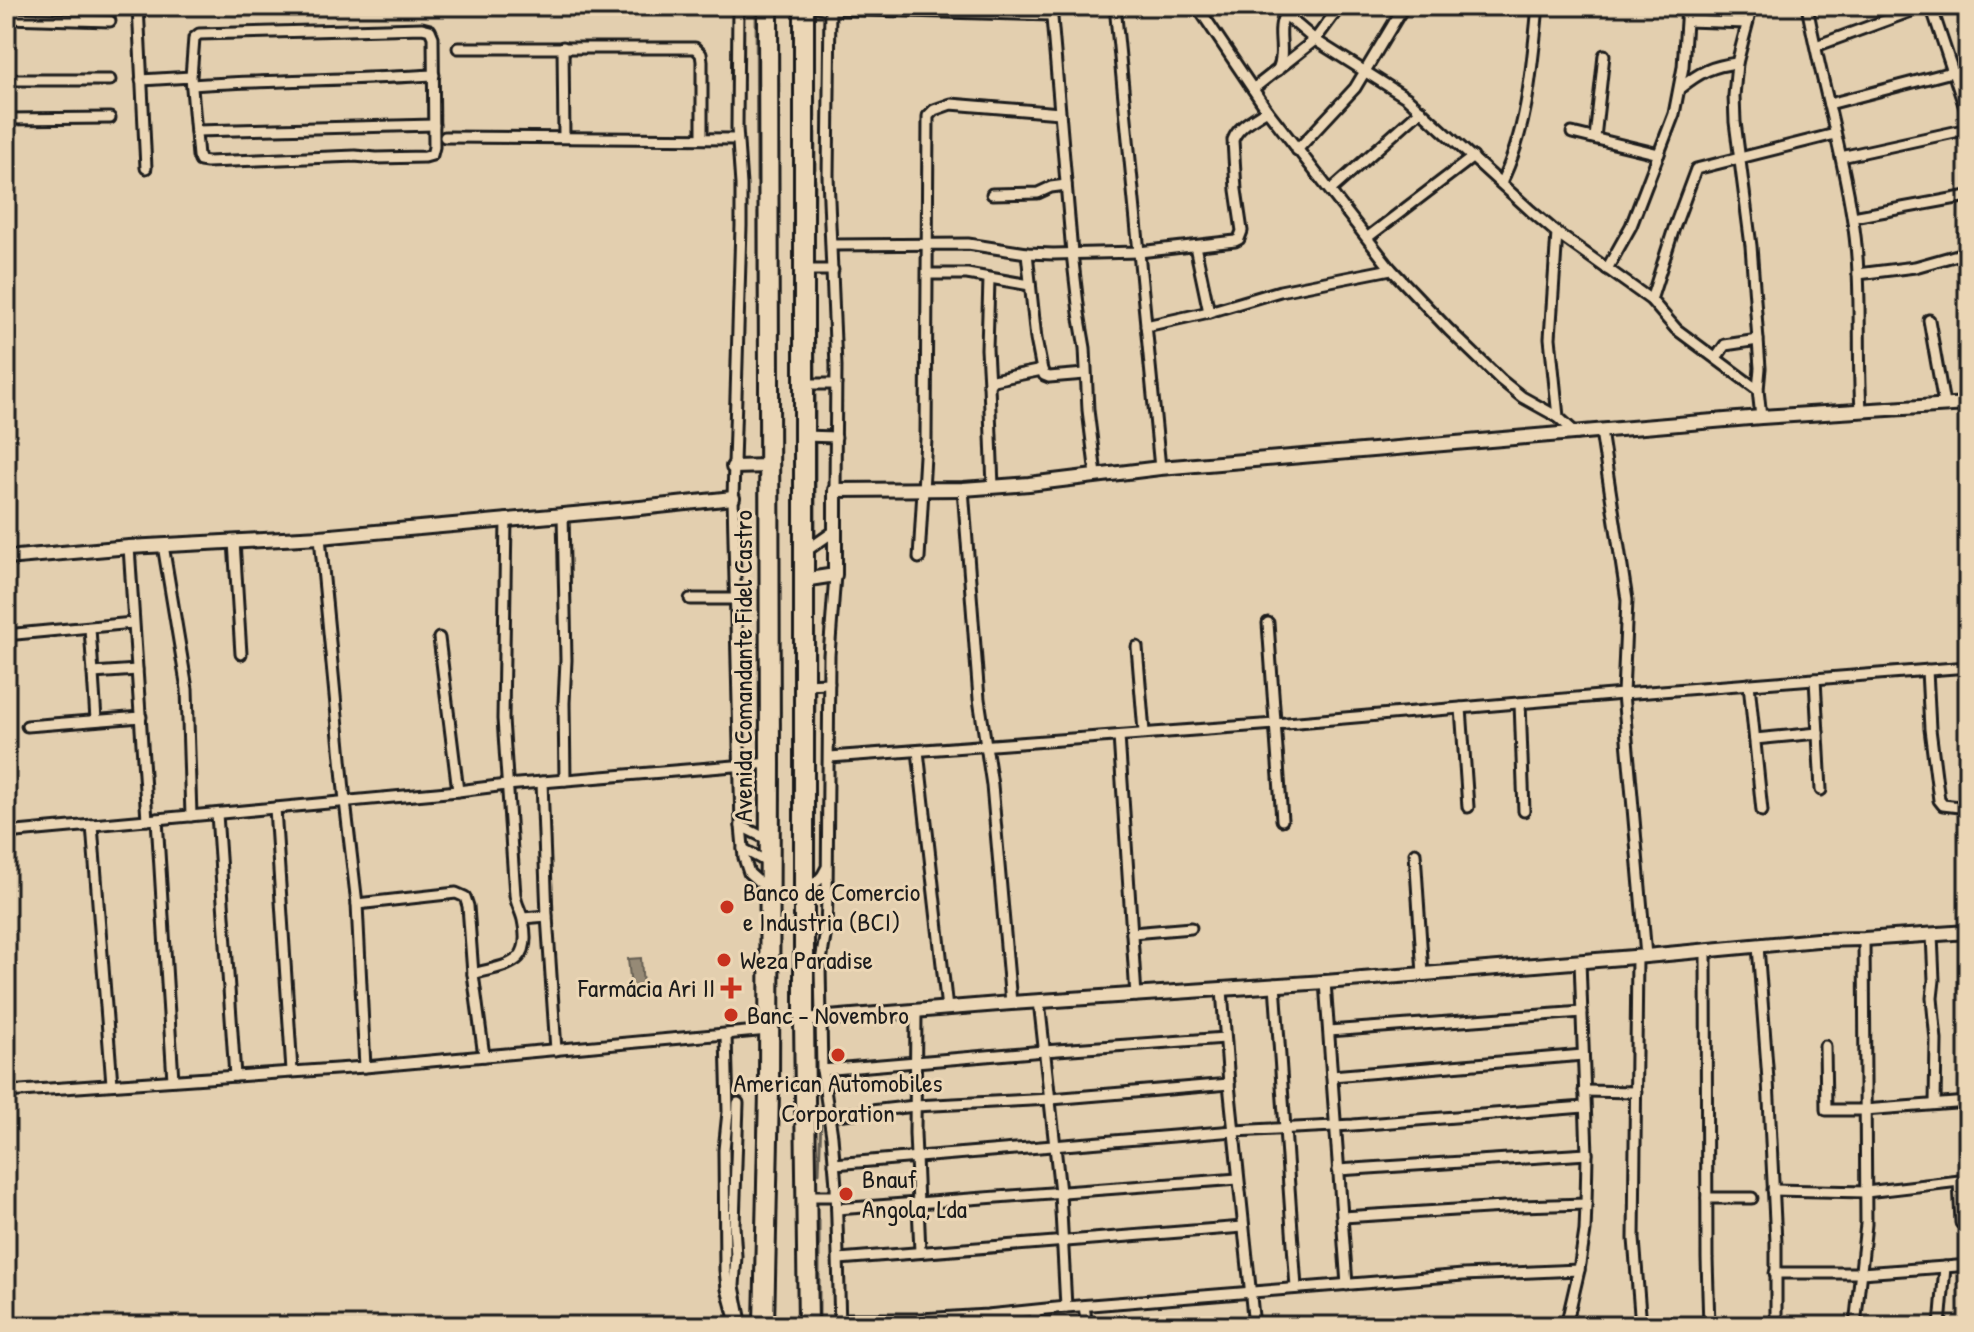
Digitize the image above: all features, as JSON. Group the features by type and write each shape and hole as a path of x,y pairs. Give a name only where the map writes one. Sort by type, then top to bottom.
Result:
{"highway":[{"name":"Avenida Comandante Fidel Castro","path":"764,1326 770,763 768,6"},
{"path":"804,6 804,888 813,1020 806,1196 808,1326"}],"street":[{"path":"138,6 146,168"},
{"path":"738,6 737,139 741,226 733,467 736,693 744,858 749,873 769,889"},
{"path":"812,6 1052,10 1072,253 1085,348 1096,475"},
{"path":"1115,6 1160,468"},
{"path":"1197,6 1267,110 1391,269 1501,380 1522,397 1558,417 1577,434"},
{"path":"1275,6 1287,10 1315,40 1407,98 1557,233 1651,300 1676,329 1758,390"},
{"path":"1253,89 1315,40 1340,6"},
{"path":"1297,150 1348,97 1404,6"},
{"path":"1501,183 1520,135 1538,6"},
{"path":"1607,269 1631,226 1674,114 1680,88 1687,6"},
{"path":"1752,6 1737,63 1734,96 1749,225 1761,417"},
{"path":"1807,6 1853,217 1858,274 1861,410"},
{"path":"1816,46 1928,6 1968,117"},
{"path":"830,7 828,176 836,384 836,530 829,683 826,931 813,1020 832,1136 837,1196 840,1322 921,1323 1250,1291 1579,1270"},
{"path":"1278,70 1283,53 1280,28 1287,10"},
{"path":"6,18 110,21"},
{"path":"1687,21 1747,23"},
{"path":"422,28 430,30 433,37 434,75 432,155 207,162 200,161 198,156 191,81 194,38 199,34 422,28"},
{"path":"563,47 564,137"},
{"path":"458,48 695,48 701,54 702,61 702,138"},
{"path":"1595,138 1604,55"},
{"path":"1680,88 1708,69 1737,63"},
{"path":"1829,104 1952,72"},
{"path":"141,80 364,79 434,75"},
{"path":"6,80 110,80"},
{"path":"919,558 926,439 927,124 930,113 951,104 1060,113"},
{"path":"832,245 968,244 1027,253 1072,253 1139,252 1235,241 1242,231 1233,140 1241,127 1267,110"},
{"path":"1331,190 1421,110"},
{"path":"6,119 110,118"},
{"path":"196,131 434,125"},
{"path":"1841,157 1968,129"},
{"path":"1572,133 1659,154"},
{"path":"1651,300 1696,169 1835,134"},
{"path":"445,137 737,139"},
{"path":"1368,237 1473,157"},
{"path":"804,175 828,176"},
{"path":"992,194 1038,193 1066,185"},
{"path":"1853,217 1968,196"},
{"path":"1557,233 1550,338 1558,417"},
{"path":"1195,246 1209,312"},
{"path":"1858,274 1915,267 1968,252"},
{"path":"1027,253 1036,339 1044,375 1085,374"},
{"path":"1146,326 1280,291 1391,269"},
{"path":"804,270 833,270"},
{"path":"928,274 967,274 1030,285"},
{"path":"989,279 987,349 993,487"},
{"path":"1929,320 1944,404"},
{"path":"1716,358 1725,345 1758,340"},
{"path":"989,385 993,380 1042,370"},
{"path":"804,384 836,384"},
{"path":"835,490 993,487 1160,468 1761,417 1968,404"},
{"path":"1601,431 1627,600 1623,694 1641,957 1634,1252 1641,1326"},
{"path":"804,436 836,437"},
{"path":"733,467 769,466"},
{"path":"963,489 979,699 992,785 1011,1003"},
{"path":"6,558 129,547 320,537 733,498"},
{"path":"563,514 565,780"},
{"path":"473,974 510,963 521,956 525,946 523,918 515,895 506,785 503,675 506,519"},
{"path":"803,553 836,530"},
{"path":"320,537 357,904 365,1067"},
{"path":"234,541 241,654"},
{"path":"163,545 187,689 191,816"},
{"path":"129,547 173,1080"},
{"path":"803,580 835,575"},
{"path":"690,599 735,599"},
{"path":"16,634 133,623"},
{"path":"1268,623 1282,820"},
{"path":"90,628 96,720"},
{"path":"439,638 458,791"},
{"path":"1137,647 1144,732"},
{"path":"830,757 1968,667"},
{"path":"93,673 137,670"},
{"path":"1927,670 1930,729 1939,800 1943,805 1968,808"},
{"path":"1815,679 1821,790"},
{"path":"804,684 829,683"},
{"path":"1749,684 1762,811"},
{"path":"1520,703 1524,811"},
{"path":"1461,708 1468,807"},
{"path":"27,726 141,717"},
{"path":"1755,739 1818,733"},
{"path":"1119,736 1136,996"},
{"path":"918,751 947,1009"},
{"path":"6,833 770,763"},
{"path":"542,782 556,1050"},
{"path":"275,808 292,1071"},
{"path":"804,812 829,812"},
{"path":"217,814 235,1076"},
{"path":"92,825 112,1084"},
{"path":"741,826 769,840"},
{"path":"804,847 828,847"},
{"path":"743,849 769,863"},
{"path":"1415,853 1423,974"},
{"path":"804,888 821,878 828,862"},
{"path":"357,904 449,893 465,897 484,1056"},
{"path":"523,918 547,916"},
{"path":"1132,933 1191,928"},
{"path":"813,1020 1641,957 1817,940 1968,932"},
{"path":"1932,935 1935,1104"},
{"path":"1855,1326 1866,1237 1864,939"},
{"path":"1758,946 1768,1080 1776,1326"},
{"path":"1706,951 1709,1326"},
{"path":"1566,1326 1585,1231 1587,1154 1580,961"},
{"path":"1325,982 1347,1285"},
{"path":"1275,984 1296,1288"},
{"path":"1222,990 1254,1326"},
{"path":"1039,1001 1060,1192 1066,1307"},
{"path":"916,1012 915,1106 920,1252"},
{"path":"1329,1031 1582,1012"},
{"path":"6,1092 365,1067 768,1030"},
{"path":"726,1035 728,1112 724,1150 724,1230 727,1289 737,1324"},
{"path":"822,1070 1225,1038"},
{"path":"1825,1046 1826,1110 1968,1102"},
{"path":"1332,1076 1583,1055"},
{"path":"827,1116 915,1106 1051,1099 1229,1084"},
{"path":"1584,1091 1636,1092"},
{"path":"737,1324 734,1286 738,1103"},
{"path":"834,1164 1234,1131 1584,1107"},
{"path":"1338,1170 1587,1154"},
{"path":"837,1209 1238,1179"},
{"path":"1773,1190 1866,1192 1963,1180 1961,1223"},
{"path":"806,1196 837,1196"},
{"path":"1707,1198 1752,1198"},
{"path":"1343,1217 1586,1204"},
{"path":"839,1259 1243,1227"},
{"path":"1775,1273 1861,1273 1968,1265"},
{"path":"1940,1326 1945,1267"},
{"path":"1084,1306 1087,1326"},
{"path":"1035,1311 1036,1326"}],"shaded area":[{"path":"641,958 643,987 631,987 628,959"}],"waterway":[{"path":"756,6 757,181"},
{"path":"814,12 815,169"},
{"path":"814,267 815,180"},
{"path":"758,213 759,455"},
{"path":"814,274 815,381"},
{"path":"815,387 815,431"},
{"path":"815,440 815,538"},
{"path":"759,482 760,751"},
{"path":"814,550 814,573"},
{"path":"814,584 815,676"},
{"path":"814,790 815,692"},
{"path":"760,768 760,832"},
{"path":"760,840 760,880"},
{"path":"760,888 760,898"},
{"path":"760,907 760,984"},
{"path":"754,1326 760,1040"},
{"path":"819,1173 821,1118"},
{"path":"819,1220 819,1316"}],"place":[{"name":"Banco de Comercio e Industria (BCI)","path":"727,907"},
{"name":"Weza Paradise","path":"724,960"},
{"name":"Farmácia Ari II","path":"731,988"},
{"name":"Banc - Novembro","path":"731,1015"},
{"name":"American Automobiles Corporation","path":"838,1055"},
{"name":"Bnauf Angola, Lda","path":"846,1194"}]}
